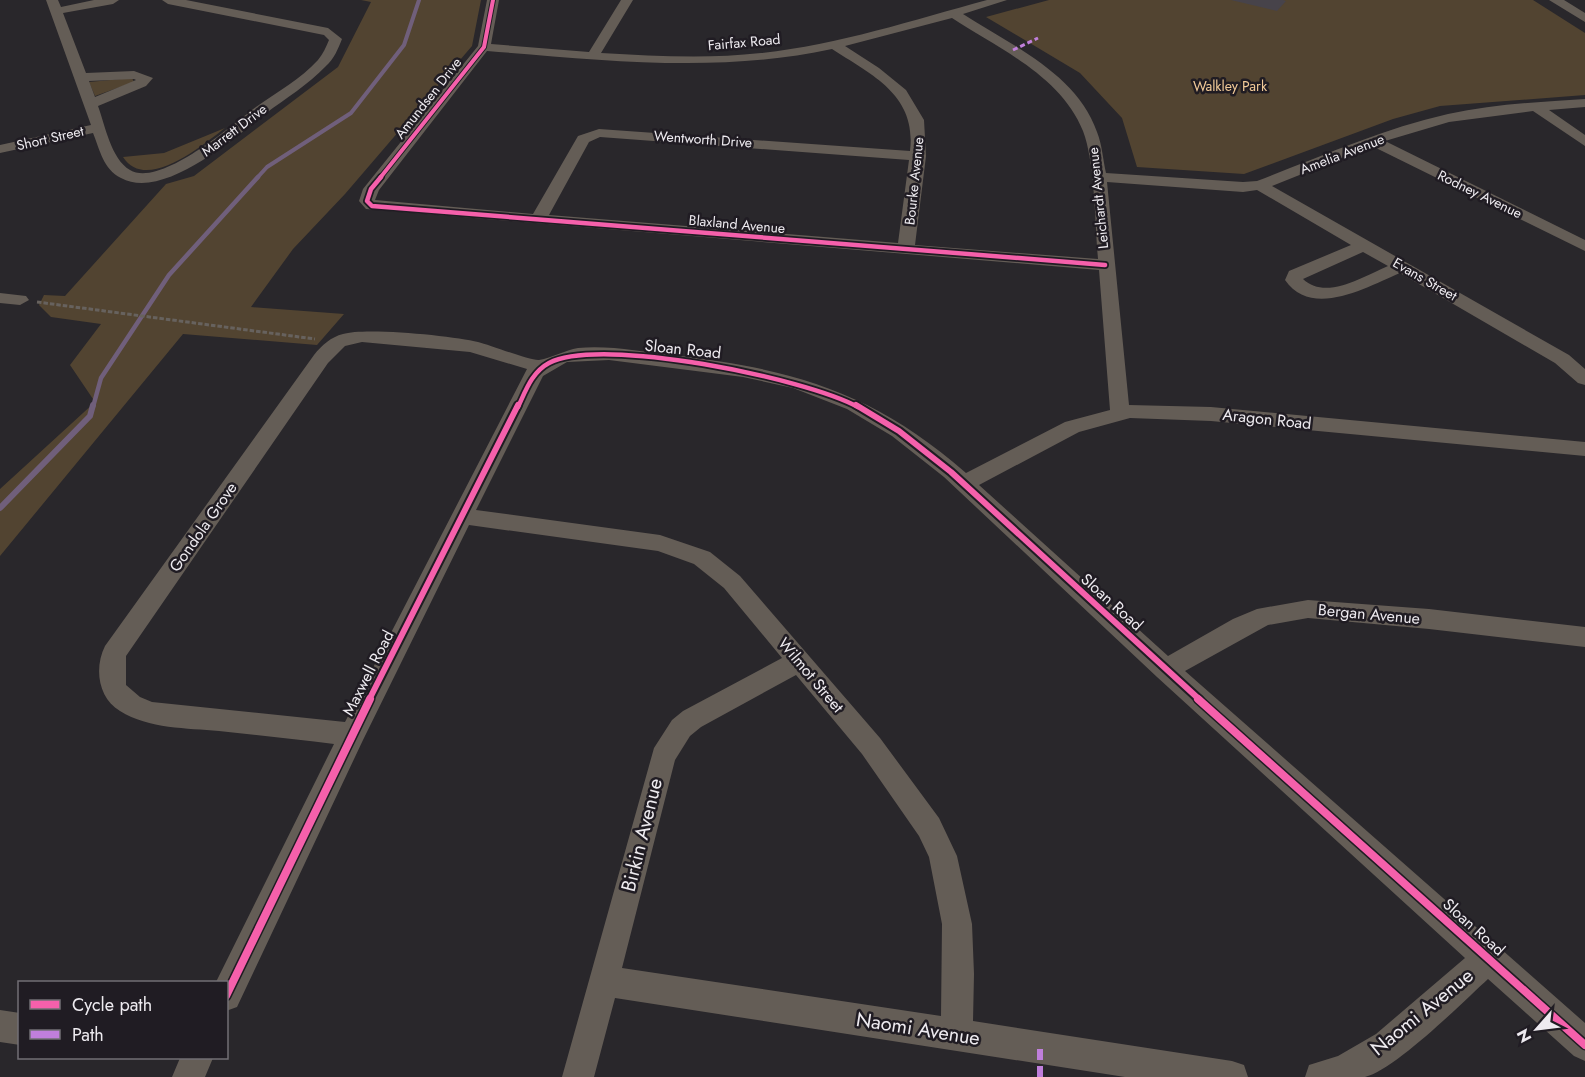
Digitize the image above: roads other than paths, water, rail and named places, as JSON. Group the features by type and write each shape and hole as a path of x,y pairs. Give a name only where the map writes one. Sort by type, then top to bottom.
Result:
{"street":[{"path":"54,5 113,0"},
{"name":"Marrett Drive","path":"54,5 112,163 120,171 139,176 178,168 199,156 319,67 336,39 328,32 168,0"},
{"name":"Amundsen Drive","path":"368,204 367,198 372,189 484,47 493,0"},
{"path":"594,54 627,0"},
{"name":"Fairfax Road","path":"484,47 722,60 775,55 833,44 1000,0"},
{"path":"1555,0 1585,18"},
{"name":"Leichardt Avenue","path":"953,13 1026,59 1062,88 1090,131 1099,177 1105,265 1120,413"},
{"name":"Bourke Avenue","path":"833,44 891,85 910,103 920,126 906,249"},
{"path":"81,77 134,75 146,78 141,83 90,104"},
{"name":"Amelia Avenue","path":"1099,177 1243,187 1260,186 1375,142 1448,118 1483,112 1585,103"},
{"path":"1536,108 1585,142"},
{"name":"Short Street","path":"0,150 99,127"},
{"name":"Wentworth Drive","path":"538,220 583,139 599,133 918,156"},
{"name":"Rodney Avenue","path":"1375,142 1585,246"},
{"name":"Evans Street","path":"1260,186 1562,359 1585,379"},
{"name":"Blaxland Avenue","path":"368,204 381,208 1105,265"},
{"path":"1365,245 1299,272 1294,280 1306,291 1326,295 1402,266"},
{"path":"0,298 20,300"},
{"name":"Gondola Grove","path":"352,734 152,713 134,708 120,698 113,688 111,677 114,653 321,359 336,342 362,336 454,343 488,349 542,367"},
{"name":"Sloan Road","path":"542,367 573,355 596,353 727,367 782,378 860,407 902,433 964,484 1166,670 1585,1045"},
{"name":"Maxwell Road","path":"228,992 352,734 526,389 535,372 542,367"},
{"name":"Aragon Road","path":"964,484 1072,427 1120,413 1165,411 1211,414 1585,449"},
{"name":"Wilmot Street","path":"463,516 618,535 682,550 702,558 732,582 871,746 911,798 943,856 957,924 959,974 956,1034"},
{"name":"Bergan Avenue","path":"1166,670 1250,622 1286,611 1308,609 1417,618 1585,637"},
{"name":"Birkin Avenue","path":"578,1077 657,774 672,739 692,719 798,661"},
{"name":"Naomi Avenue","path":"1321,1077 1345,1068 1379,1050 1489,957"},
{"name":"Naomi Avenue","path":"604,981 1232,1077"},
{"path":"0,1026 18,1029"},
{"path":"188,1077 196,1059"}],"waterway":[{"path":"257,178 267,167 351,113 404,45 419,0"},
{"path":"93,407 101,378 169,275 258,177"},
{"path":"0,508 90,416 93,405"}],"park label":[{"name":"Walkley Park","path":"1230,86"}]}
